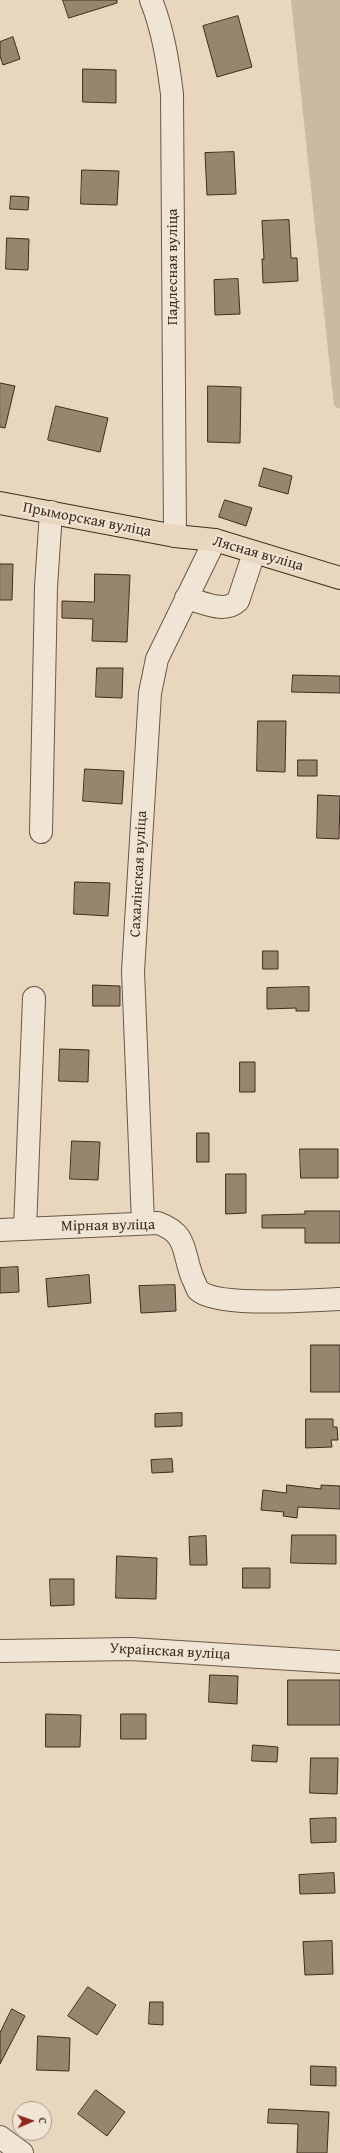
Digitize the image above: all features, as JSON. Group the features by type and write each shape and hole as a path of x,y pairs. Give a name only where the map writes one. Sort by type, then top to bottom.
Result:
{"main road":[{"name":"Прыморская вуліца","path":"0,503 174,536"},
{"name":"Лясная вуліца","path":"174,536 215,540 340,578"}],"street":[{"name":"Падлесная вуліца","path":"151,0 158,16 167,55 172,94 174,536"},
{"path":"42,832 46,587 51,512"},
{"name":"Сахалінская вуліца","path":"143,1223 133,971 150,693 157,659 215,540"},
{"path":"186,598 224,608 232,606 238,601 254,553"},
{"path":"25,1229 34,998"},
{"name":"Мірная вуліца","path":"0,1230 158,1223 171,1228 182,1240 191,1274 198,1289 210,1297 232,1300 340,1299"},
{"name":"Украінская вуліца","path":"0,1651 131,1649 340,1662"},
{"path":"0,2137 22,2153"}],"shaded area":[{"path":"291,0 340,0 340,409 334,406"}],"building":[{"path":"63,0 117,0 117,3 69,18"},
{"path":"238,16 252,67 217,77 203,26"},
{"path":"13,37 20,59 3,65 0,56 0,42"},
{"path":"83,69 116,70 116,103 83,102"},
{"path":"234,152 236,194 207,195 205,153"},
{"path":"82,170 119,171 117,205 81,204"},
{"path":"11,196 29,197 28,210 10,209"},
{"path":"289,220 291,258 297,258 298,281 263,283 262,259 264,259 262,221"},
{"path":"7,238 29,239 28,270 6,269"},
{"path":"238,279 240,314 215,315 214,280"},
{"path":"0,383 15,386 5,428 0,427"},
{"path":"208,386 241,387 240,443 208,442"},
{"path":"56,406 108,418 100,452 48,440"},
{"path":"264,468 292,476 288,494 259,486"},
{"path":"225,500 252,508 246,526 219,517"},
{"path":"0,564 13,564 12,600 0,600"},
{"path":"95,574 130,575 127,642 92,641 93,619 62,618 62,601 94,602"},
{"path":"97,668 123,668 122,698 96,697"},
{"path":"293,675 340,676 340,693 292,692"},
{"path":"258,721 286,721 285,772 257,771"},
{"path":"298,760 317,760 317,776 298,776"},
{"path":"85,769 124,771 122,804 83,801"},
{"path":"318,795 340,796 339,839 317,838"},
{"path":"75,882 110,883 108,916 74,914"},
{"path":"263,951 278,951 278,969 263,969"},
{"path":"93,985 120,986 120,1006 93,1006"},
{"path":"309,987 309,1011 296,1011 296,1008 267,1009 267,988"},
{"path":"60,1049 89,1050 88,1082 59,1081"},
{"path":"240,1062 255,1062 255,1092 240,1092"},
{"path":"197,1133 209,1133 209,1162 197,1162"},
{"path":"72,1141 100,1142 98,1180 70,1179"},
{"path":"300,1149 338,1149 338,1178 301,1178"},
{"path":"226,1174 246,1174 246,1213 226,1214"},
{"path":"305,1211 340,1211 340,1243 305,1243 305,1228 262,1228 262,1215 305,1214"},
{"path":"18,1267 19,1292 0,1293 0,1268"},
{"path":"89,1275 91,1303 48,1307 46,1279"},
{"path":"175,1285 176,1311 141,1313 139,1286"},
{"path":"311,1345 340,1345 340,1392 311,1392"},
{"path":"182,1413 182,1426 155,1427 155,1414"},
{"path":"306,1419 333,1419 333,1427 337,1427 338,1440 331,1440 332,1447 306,1448"},
{"path":"172,1459 173,1472 152,1473 151,1460"},
{"path":"287,1485 321,1489 321,1485 340,1486 340,1509 298,1507 297,1518 283,1516 284,1512 261,1510 263,1490 286,1493"},
{"path":"292,1535 336,1535 336,1564 291,1563"},
{"path":"206,1536 207,1565 190,1565 189,1537"},
{"path":"117,1556 157,1558 156,1599 116,1598"},
{"path":"243,1568 270,1568 270,1588 243,1588"},
{"path":"50,1579 74,1579 74,1605 51,1606"},
{"path":"210,1675 238,1676 237,1704 209,1702"},
{"path":"288,1680 340,1680 340,1725 288,1725"},
{"path":"46,1714 81,1715 80,1747 46,1747"},
{"path":"121,1714 146,1714 146,1739 121,1739"},
{"path":"253,1745 278,1747 277,1762 252,1761"},
{"path":"311,1758 338,1758 337,1794 310,1793"},
{"path":"336,1818 336,1842 311,1843 310,1819"},
{"path":"334,1873 335,1893 300,1894 299,1875"},
{"path":"332,1941 333,1974 305,1975 303,1942"},
{"path":"88,1987 116,2005 97,2035 68,2016"},
{"path":"150,2002 163,2002 163,2025 149,2024"},
{"path":"12,2009 25,2016 0,2064 0,2033"},
{"path":"38,2036 70,2038 69,2071 37,2070"},
{"path":"311,2066 336,2067 336,2086 311,2085"},
{"path":"96,2090 125,2112 107,2136 78,2114"},
{"path":"269,2109 329,2112 327,2153 297,2153 298,2124 268,2123"}]}
